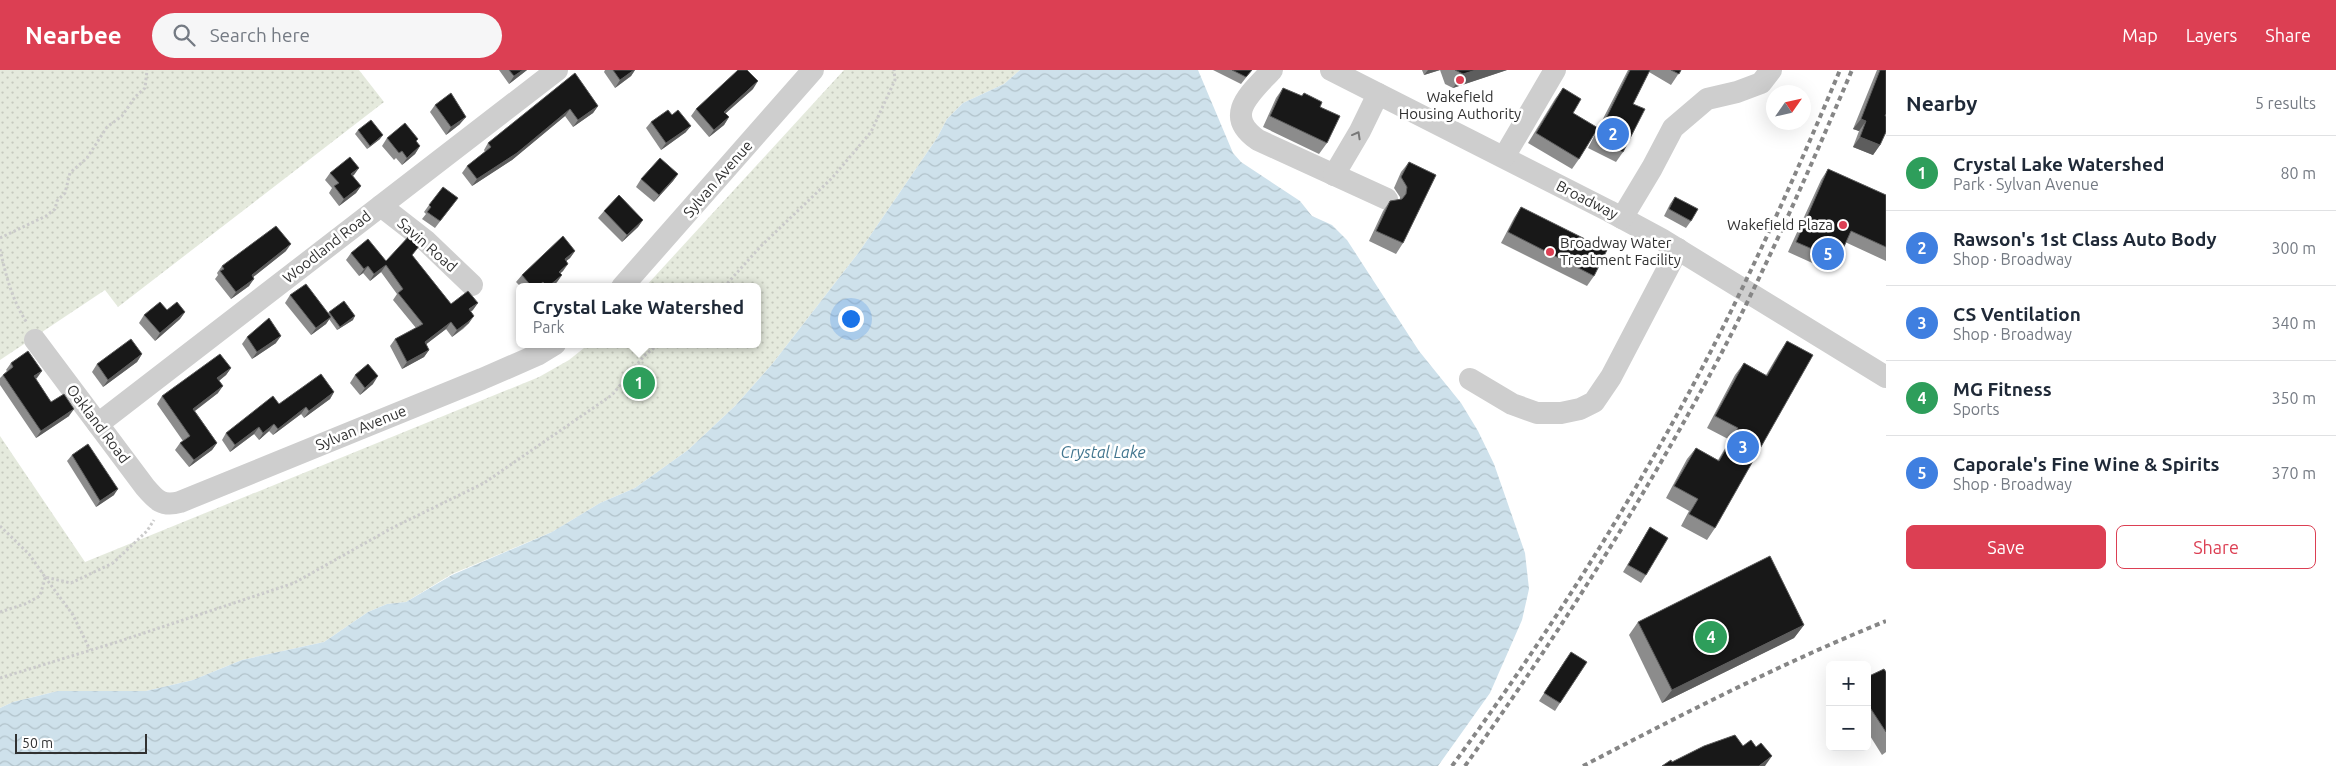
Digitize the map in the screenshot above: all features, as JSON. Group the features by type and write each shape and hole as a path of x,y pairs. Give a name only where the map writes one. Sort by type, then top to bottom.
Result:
{"street":[{"name":"Woodland Road","path":"98,424 557,70"},
{"name":"Sylvan Avenue","path":"626,283 813,70"},
{"path":"1272,70 1246,99 1240,109 1240,116 1246,129 1258,140 1387,198"},
{"name":"Broadway","path":"1331,70 1622,218 1886,377"},
{"path":"1504,157 1556,70"},
{"path":"1622,218 1673,128 1707,99 1737,92 1761,83 1771,70"},
{"path":"1334,175 1360,131 1378,94"},
{"name":"Savin Road","path":"380,206 426,241 472,285"},
{"path":"1470,379 1512,404 1537,413 1561,413 1580,409 1594,402 1611,377 1678,250"},
{"name":"Oakland Road","path":"35,340 145,488 158,502 164,504"},
{"name":"Sylvan Avenue","path":"164,504 180,502 482,379 548,348"}],"path":[{"path":"0,238 46,216 55,209 57,202 65,193 70,173 87,158 107,126 122,116 135,96 145,88 147,70"},
{"path":"728,283 761,246 832,178 871,132 895,80 894,70"},
{"path":"0,249 4,271 15,302 35,340"},
{"path":"0,678 294,583 392,528 484,483 612,395 644,356 654,348"},
{"path":"45,578 71,583 113,563 147,531 164,504"},
{"path":"0,526 29,554 73,615 90,650"},
{"path":"0,612 25,604 40,596 45,578"}],"shaded area":[{"path":"0,70 359,70 384,102 118,307 105,290 0,360"},
{"path":"844,70 1020,70 1004,84 963,103 947,119 937,138 859,252 773,363 735,406 688,450 635,488 600,503 552,532 452,574 406,602 387,604 368,612 324,642 242,660 193,680 146,691 58,691 13,702 0,708 0,436 85,562 539,377 569,360 584,348 761,348 761,283 649,283"}],"water":[{"name":"Crystal Lake","path":"1020,70 1198,70 1233,153 1241,162 1300,201 1312,216 1332,225 1347,240 1419,351 1461,403 1478,431 1494,464 1525,553 1529,589 1522,620 1490,693 1438,766 0,766 0,708 13,702 58,691 146,691 193,680 242,660 324,642 368,612 387,604 406,602 452,575 552,532 600,503 635,488 688,450 735,406 773,363 859,252 937,138 947,119 963,103 1004,84"}],"building":[{"path":"509,70 523,70 514,76"},
{"path":"613,70 634,70 620,80"},
{"path":"738,70 747,70 758,81 724,112 729,117 714,130 696,109"},
{"path":"1232,70 1252,70 1246,77"},
{"path":"1455,70 1476,70 1463,74"},
{"path":"1630,70 1650,70 1633,104 1645,109 1623,152 1596,138"},
{"path":"1671,70 1681,70 1679,74"},
{"path":"1880,70 1886,70 1886,132 1880,145 1860,137 1866,121 1861,119"},
{"path":"575,73 598,106 578,120 570,109 517,153 477,179 467,166 491,147 488,143"},
{"path":"1283,88 1302,96 1304,93 1322,102 1320,107 1340,116 1327,143 1270,116"},
{"path":"1563,88 1581,99 1573,113 1598,128 1579,159 1536,133"},
{"path":"451,93 466,117 451,127 435,105"},
{"path":"668,110 672,115 678,110 691,126 666,143 651,122"},
{"path":"371,120 383,135 370,146 358,130"},
{"path":"405,123 418,139 416,141 420,146 407,158 402,151 399,153 387,138"},
{"path":"350,157 359,168 351,174 361,186 344,199 334,186 339,183 330,173"},
{"path":"660,158 678,174 659,195 641,179"},
{"path":"1409,162 1436,175 1403,243 1376,231 1390,201 1402,199 1406,194 1407,187 1401,177"},
{"name":"Wakefield Plaza","path":"1828,169 1886,195 1886,247 1851,231 1838,260 1796,242"},
{"path":"443,187 458,198 440,221 427,212 431,207 429,205"},
{"path":"619,195 643,220 627,235 604,211"},
{"path":"1675,197 1698,209 1691,221 1669,209"},
{"path":"1521,207 1607,250 1594,276 1508,232"},
{"path":"276,226 291,244 252,275 254,279 236,292 220,271 224,269 222,266"},
{"path":"410,235 420,245 412,255 451,304 468,291 478,303 469,309 474,316 468,322 457,330 451,322 425,342 429,350 407,362 395,339 423,324 398,293 403,289 386,265 374,274 368,266 364,269 351,253 368,239 386,261"},
{"path":"563,236 575,251 565,259 568,264 559,272 562,275 553,283 529,283 522,275"},
{"path":"306,284 331,317 316,328 290,295"},
{"path":"344,301 355,316 340,327 329,312"},
{"path":"160,302 167,310 177,302 185,312 160,333 144,315"},
{"path":"269,318 281,336 257,352 247,337"},
{"path":"131,339 142,354 108,380 97,364"},
{"path":"1787,341 1813,355 1715,528 1689,514 1698,499 1674,486 1696,448 1719,461 1738,428 1715,416 1744,363 1767,376"},
{"path":"28,351 42,371 34,376 51,402 64,394 74,409 41,431 3,375 13,367 11,363"},
{"path":"220,354 231,368 217,378 223,386 193,409 217,443 194,460 180,443 190,436 162,396"},
{"path":"368,364 378,376 365,388 355,375"},
{"path":"321,374 334,392 309,411 306,407 278,429 274,424 263,433 259,427 235,445 226,433 273,396 279,404"},
{"path":"88,444 118,489 100,501 72,455"},
{"path":"1650,527 1668,538 1646,575 1628,565"},
{"path":"1770,556 1804,625 1672,690 1638,622"},
{"path":"1571,652 1587,662 1560,703 1544,693"},
{"path":"1884,669 1886,672 1886,732 1871,709 1871,675"},
{"path":"1735,735 1743,746 1751,740 1756,747 1761,743 1772,756 1759,766 1662,766 1671,760 1672,762 1704,746"}],"railway":[{"path":"1452,766 1523,665 1591,562 1654,456 1713,347 1747,279 1795,175 1840,70"},
{"path":"1465,766 1534,666 1600,564 1692,407 1739,319 1773,249 1852,70"},
{"path":"1583,766 1695,708 1847,637 1886,621"}],"place":[{"name":"Wakefield Housing Authority","path":"1460,80"},
{"name":"Rawson's 1st Class Auto Body","path":"1613,134"},
{"name":"Wakefield Plaza","path":"1843,225"},
{"name":"Broadway Water Treatment Facility","path":"1550,252"},
{"name":"Caporale's Fine Wine & Spirits","path":"1828,254"},
{"name":"Crystal Lake Watershed","path":"639,383"},
{"name":"CS Ventilation","path":"1743,447"},
{"name":"MG Fitness","path":"1711,637"}]}
